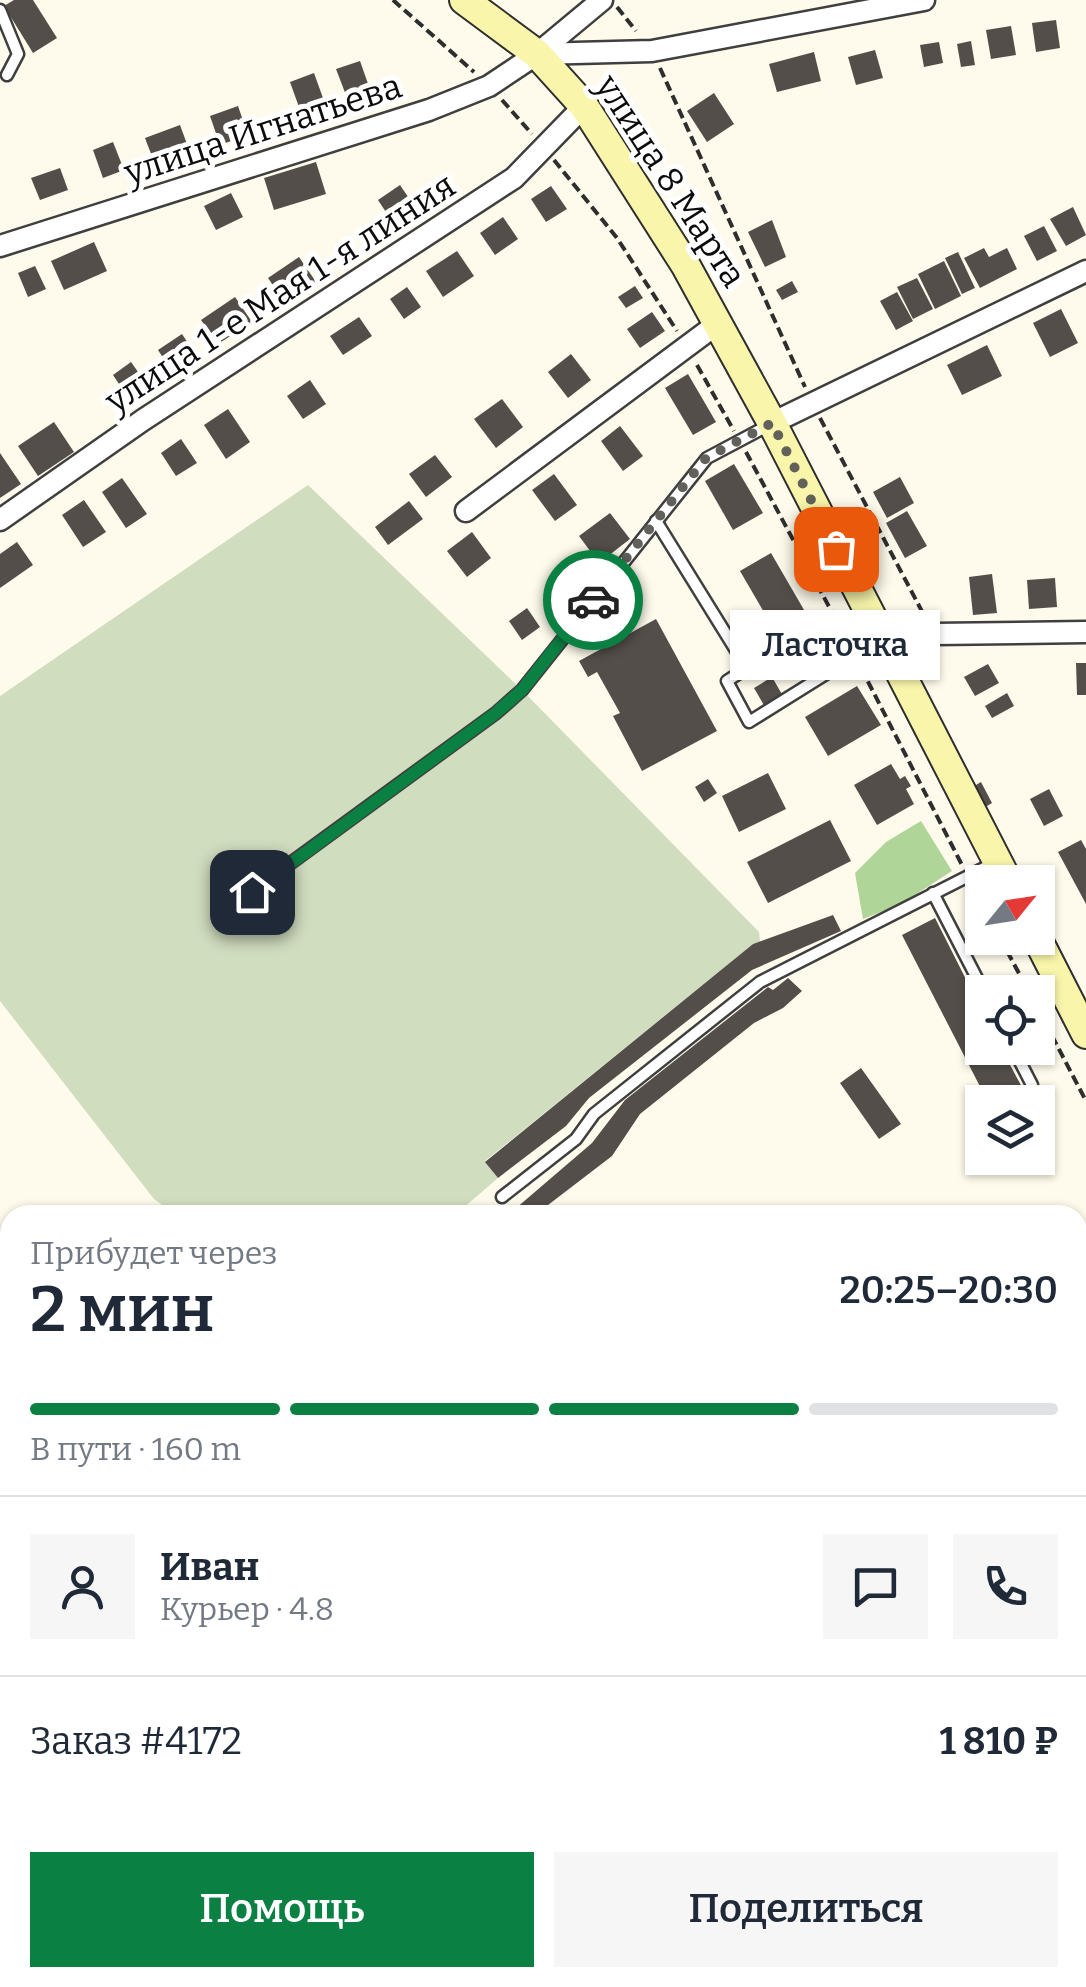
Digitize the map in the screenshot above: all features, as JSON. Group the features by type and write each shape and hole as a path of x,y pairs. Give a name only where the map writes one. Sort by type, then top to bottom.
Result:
{"main road":[{"name":"улица 8 Марта","path":"464,0 537,54 584,106 686,266 772,423 998,865"},
{"path":"1045,955 1086,1034"}],"street":[{"path":"537,54 602,0"},
{"path":"537,54 652,50 924,0"},
{"name":"улица Игнатьева","path":"0,246 430,110 489,86 537,54"},
{"name":"улица 1-е Мая 1-я линия","path":"0,520 143,420 514,178 584,106"},
{"path":"772,423 1086,272"},
{"name":"улица 8 Марта","path":"466,511 717,324"},
{"path":"883,638 1086,632"}],"lane":[{"path":"0,10 18,54 7,75"},
{"path":"221,914 509,702 706,458 772,423"},
{"path":"656,521 747,668 727,682 749,722 883,638"},
{"path":"502,1197 576,1139 594,1114 760,982 965,878"},
{"path":"933,894 975,975"},
{"path":"1022,1065 1032,1085"}],"path":[{"path":"393,0 489,86 617,238 686,345 738,439 965,870"},
{"path":"610,0 652,50 813,405 934,634"},
{"path":"1055,1042 1086,1101"}],"green space":[{"path":"308,485 522,690 759,932 760,942 485,1161 498,1178 467,1205 162,1205 0,1001 0,696"},
{"path":"921,821 952,871 901,904 863,919 855,873 886,842"}],"building":[{"path":"14,0 33,0 57,38 33,53 4,6"},
{"path":"1056,20 1060,48 1036,52 1032,23"},
{"path":"1011,26 1016,55 991,59 986,30"},
{"path":"971,41 975,65 961,67 957,44"},
{"path":"939,42 943,63 924,67 920,45"},
{"path":"875,50 883,78 856,85 848,57"},
{"path":"814,52 821,81 777,92 769,64"},
{"path":"360,61 372,95 349,103 336,69"},
{"path":"314,73 328,112 304,121 290,82"},
{"path":"714,93 734,124 707,142 687,111"},
{"path":"238,106 248,135 220,145 210,116"},
{"path":"180,125 191,155 156,167 145,138"},
{"path":"113,142 124,170 103,178 93,150"},
{"path":"316,162 326,194 274,210 264,178"},
{"path":"60,168 68,190 40,200 31,178"},
{"path":"400,185 419,213 397,229 378,200"},
{"path":"551,186 567,209 546,222 531,199"},
{"path":"231,193 243,217 216,230 204,206"},
{"path":"1073,207 1086,235 1066,246 1050,219"},
{"path":"503,217 518,239 495,255 480,233"},
{"path":"772,220 786,257 765,267 748,232"},
{"path":"1044,226 1057,251 1037,261 1024,236"},
{"path":"94,242 107,271 64,290 51,261"},
{"path":"984,248 989,257 1007,248 1017,269 980,288 964,258"},
{"path":"457,251 474,276 443,297 426,271"},
{"path":"958,252 975,288 962,294 945,258"},
{"path":"299,257 316,282 285,303 268,278"},
{"path":"944,261 961,296 935,309 918,274"},
{"path":"35,266 46,289 28,297 18,273"},
{"path":"917,278 933,309 913,319 897,287"},
{"path":"792,281 798,292 782,300 776,290"},
{"path":"635,286 643,298 626,308 618,297"},
{"path":"407,287 421,307 404,319 390,299"},
{"path":"897,292 913,321 896,330 880,301"},
{"path":"235,297 252,322 218,344 201,320"},
{"path":"1061,309 1078,343 1050,357 1033,323"},
{"path":"652,312 665,331 640,348 627,329"},
{"path":"359,317 372,336 343,355 330,336"},
{"path":"182,334 199,360 175,376 158,350"},
{"path":"987,345 1002,376 962,395 947,365"},
{"path":"571,354 591,380 568,398 548,372"},
{"path":"131,362 150,389 131,402 113,375"},
{"path":"688,374 716,422 693,435 665,388"},
{"path":"310,380 326,404 303,419 287,396"},
{"path":"502,399 523,427 496,448 474,419"},
{"path":"228,409 250,442 226,459 204,425"},
{"path":"54,422 74,452 38,476 18,446"},
{"path":"620,426 643,456 623,471 601,441"},
{"path":"181,439 197,463 176,476 161,453"},
{"path":"0,453 21,484 0,498"},
{"path":"435,455 452,477 426,497 409,474"},
{"path":"734,464 763,513 733,530 705,481"},
{"path":"554,474 577,505 555,521 532,490"},
{"path":"900,477 914,503 887,518 873,492"},
{"path":"122,478 147,514 126,528 102,492"},
{"path":"84,500 106,532 83,547 62,515"},
{"path":"409,501 423,519 388,545 375,527"},
{"path":"907,511 927,546 905,558 886,523"},
{"path":"610,513 630,539 599,563 579,536"},
{"path":"472,532 491,558 467,577 447,551"},
{"path":"17,542 33,565 0,588 0,554"},
{"path":"771,553 818,634 787,652 740,571"},
{"path":"992,574 997,613 973,615 969,577"},
{"path":"1055,578 1057,607 1029,609 1027,580"},
{"path":"527,608 540,627 522,640 509,621"},
{"path":"656,619 717,731 642,771 613,716 620,713 597,672 588,677 579,661"},
{"path":"1076,663 1086,663 1086,695 1077,695"},
{"path":"988,664 999,683 975,696 964,677"},
{"path":"772,677 783,696 765,707 754,688"},
{"path":"857,686 881,725 828,756 805,717"},
{"path":"1007,693 1014,706 992,718 985,706"},
{"path":"891,764 900,779 905,776 911,786 906,789 914,804 877,825 854,785"},
{"path":"768,773 786,809 739,832 722,796"},
{"path":"708,779 717,793 704,802 695,787"},
{"path":"981,782 992,803 982,809 971,788"},
{"path":"1049,789 1063,816 1044,826 1030,799"},
{"path":"830,820 851,861 768,903 747,862"},
{"path":"1081,840 1086,849 1086,904 1058,852"},
{"path":"263,894 274,913 258,922 247,903"},
{"path":"833,915 841,931 752,970 589,1098 566,1126 498,1178 485,1162 753,944"},
{"path":"935,918 965,977 965,1057 902,935"},
{"path":"788,978 802,991 783,1008 754,1023 640,1114 612,1156 548,1205 520,1205 592,1143 625,1100 768,987 773,990"},
{"path":"969,1065 1010,1065 1021,1085 979,1085"},
{"path":"861,1068 901,1124 879,1139 840,1083"}],"way so far":[{"path":"593,600 706,458 772,423 836,549"}],"place":[{"name":"Ласточка","path":"836,549"}],"route":[{"path":"252,892 496,713 522,690 593,600"}]}
